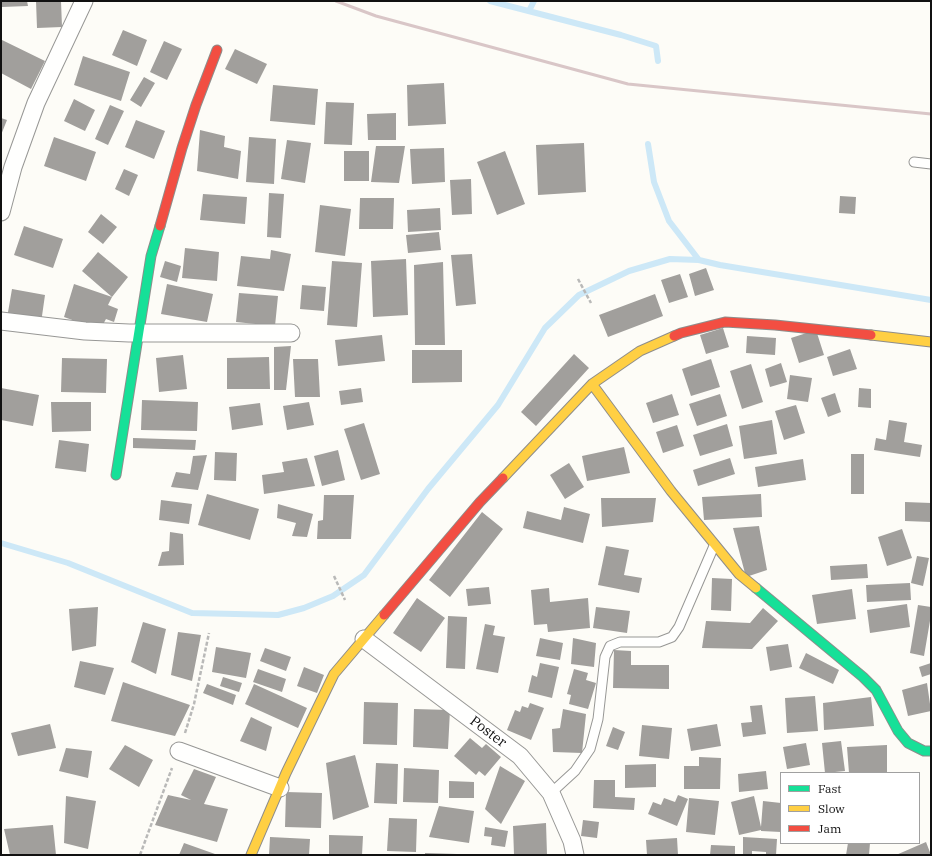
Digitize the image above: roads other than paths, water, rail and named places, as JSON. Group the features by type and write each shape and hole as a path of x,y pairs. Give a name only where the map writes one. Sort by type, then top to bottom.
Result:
{"street":[{"path":"1,212 13,167 36,103 84,1"},
{"path":"116,475 151,256 184,141 217,50"},
{"path":"1,321 85,331 138,333 291,333"},
{"path":"251,855 280,788 334,674 480,502 592,384 640,351 681,332 724,322 775,325 931,342"},
{"path":"592,384 671,490 739,574 863,677 876,690 898,731 908,743 924,751 931,750"},
{"name":"Poster","path":"364,639 520,756 551,793 572,841 575,855"},
{"path":"179,751 280,788"}],"lane":[{"path":"914,162 931,164"},
{"path":"551,793 575,771 590,749 598,719 605,657 610,646 620,642 659,642 672,638 680,627 714,544"}],"waterway":[{"path":"490,1 621,35 656,46 658,61"},
{"path":"529,11 534,1"},
{"path":"648,144 654,182 669,221 699,260"},
{"path":"1,543 68,563 192,613 278,615 304,608 333,596 364,575 428,489 498,405 545,328 579,295 629,271 670,259 699,260 720,265 931,300"}],"railway":[{"path":"336,1 376,16 628,84 931,114"}]}
